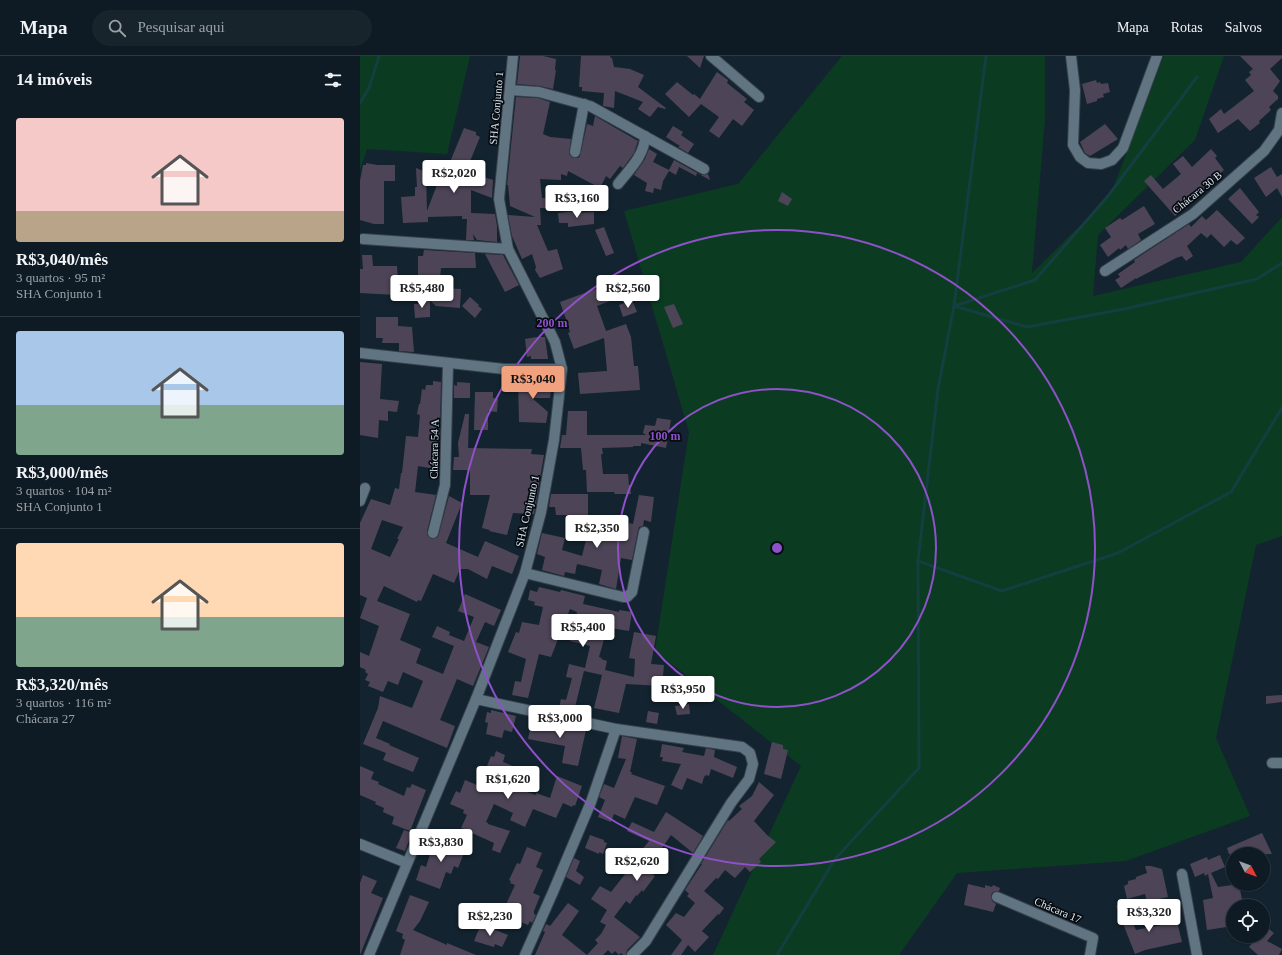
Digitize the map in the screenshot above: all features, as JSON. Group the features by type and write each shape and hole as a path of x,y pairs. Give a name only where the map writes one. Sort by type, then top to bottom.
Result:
{"street":[{"name":"SHA Conjunto 1","path":"369,955 476,699 524,573 541,512 554,440 562,369 555,342 508,249 499,199 513,56"},
{"path":"711,56 759,98"},
{"path":"1071,56 1075,90 1073,145 1080,158 1088,163 1101,164 1112,160 1122,148 1157,56"},
{"path":"510,90 540,92 584,104 704,169"},
{"path":"575,152 584,104"},
{"name":"Chácara 30 B","path":"1106,271 1193,214 1264,151 1279,130 1282,113"},
{"path":"618,184 640,156 645,144 645,136"},
{"path":"363,239 508,249"},
{"path":"360,354 504,369 562,369"},
{"name":"Chácara 54 A","path":"433,533 446,485 448,364"},
{"path":"360,501 365,488"},
{"path":"524,573 623,597 627,596 632,592 644,532"},
{"path":"476,699 616,729 742,747 750,753 753,764 749,779 731,803 646,941 632,955"},
{"path":"525,955 591,802 616,729"},
{"path":"360,844 407,863"},
{"path":"1182,874 1197,955"},
{"name":"Chácara 17","path":"996,897 1093,938 1090,955"}],"green space":[{"path":"360,56 470,56 447,154 367,149 360,170"},
{"path":"842,56 1045,56 1045,119 1032,273 1110,196 1164,56 1224,56 1195,140 1098,235 1093,296 1241,262 1282,217 1282,536 1256,545 1216,738 1250,816 1126,861 957,873 899,955 713,955 801,766 655,651 689,432 624,211 738,184"}],"building":[{"path":"520,56 543,56 556,59 553,89 517,84"},
{"path":"581,56 610,56 614,67 630,69 644,75 638,87 666,108 658,107 650,117 638,109 643,102 615,91 614,108 603,106 604,93 582,91 582,87 579,87"},
{"path":"687,56 704,56 700,68"},
{"path":"1240,56 1282,56 1282,58 1270,69 1280,81 1273,91 1278,96 1278,99 1269,107 1271,110 1259,121 1260,123 1250,131 1238,119 1218,133 1209,119 1221,109 1224,114 1254,91 1245,80 1251,75 1249,72 1253,69"},
{"path":"717,72 728,80 727,83 747,99 744,102 754,110 742,126 733,119 719,138 709,131 719,117 701,104 689,117 665,94 677,82 700,99"},
{"path":"1096,80 1097,83 1100,82 1101,84 1108,83 1110,92 1103,94 1104,97 1097,99 1097,101 1087,104 1082,84"},
{"path":"516,97 538,98 550,102 543,134 550,137 571,139 569,154 573,158 578,158 580,156 587,124 593,126 595,116 638,141 634,153 623,168 620,166 610,179 606,176 600,188 568,171 567,176 561,174 561,180 540,179 542,198 545,198 546,208 540,208 541,225 537,225 548,251 557,249 563,269 540,278 535,270 536,267 532,254 522,259 512,236 508,215 535,217 510,206 507,185"},
{"path":"1105,124 1118,139 1090,156 1085,153 1080,142"},
{"path":"673,126 683,132 681,135 694,144 688,153 666,137"},
{"path":"464,128 476,132 476,135 480,137 466,171 493,180 492,198 471,190 471,213 495,214 497,242 477,240 473,234 474,240 466,240 467,219 462,219 462,216 428,217 428,222 403,223 401,197 415,196 415,187 417,187 416,168 426,172 427,211 446,161 450,162"},
{"path":"649,149 657,154 653,162 669,170 674,160 701,175 708,174 710,180 697,173 696,176 679,167 676,175 669,171 663,181 661,190 654,188 653,193 645,191 647,183 634,175 645,159"},
{"path":"1211,149 1217,156 1215,158 1224,170 1210,183 1212,185 1175,216 1144,181 1151,175 1163,189 1181,174 1173,164 1183,156 1192,167"},
{"path":"366,163 377,165 395,165 395,181 384,181 384,224 374,224 360,220 360,181 363,165 366,165"},
{"path":"1271,167 1277,177 1282,174 1282,197 1277,188 1266,197 1254,178"},
{"path":"1240,188 1259,212 1256,215 1259,217 1252,224 1228,199"},
{"path":"782,192 792,199 788,206 778,201"},
{"path":"1144,206 1155,224 1138,234 1141,240 1128,249 1126,245 1120,250 1119,248 1108,257 1100,245 1111,237 1105,228 1120,218 1122,220"},
{"path":"1217,210 1245,238 1237,245 1231,240 1224,247 1211,234 1207,238 1201,233 1187,246 1193,256 1186,261 1182,256 1176,258 1136,278 1121,288 1115,280 1120,277 1118,274 1135,262 1134,260 1189,224 1191,227 1202,216 1206,220"},
{"path":"575,211 575,213 594,212 594,224 568,227 568,223 559,223 558,213"},
{"path":"604,227 614,253 606,256 595,230"},
{"path":"424,250 475,253 476,268 441,268 439,288 461,289 460,308 436,306 414,286 415,276 418,276 418,256 423,256"},
{"path":"485,254 503,255 519,285 505,292"},
{"path":"362,255 372,255 373,266 397,266 398,282 396,282 396,295 360,293 360,269 363,269"},
{"path":"604,286 610,301 597,306 606,331 626,324 631,337 634,366 638,366 640,390 580,394 578,373 607,371 604,338 574,349 560,302"},
{"path":"470,297 482,309 475,318 462,306"},
{"path":"632,300 637,312 623,317 619,305"},
{"path":"418,301 430,301 430,317 415,318 414,304 418,304"},
{"path":"674,304 683,324 673,328 664,307"},
{"path":"376,317 398,317 398,326 412,327 414,352 399,351 399,343 382,343 383,338 376,338"},
{"path":"545,337 548,359 531,359 531,356 527,357 525,339"},
{"path":"360,362 382,364 380,399 399,401 397,412 388,411 388,421 379,420 378,438 360,435"},
{"path":"548,379 548,389 551,389 550,398 532,398 548,412 546,423 519,422 518,380"},
{"path":"433,381 441,382 440,430 435,469 418,466 415,492 436,495 427,535 432,539 438,537 449,496 462,503 446,543 478,557 485,541 519,556 512,574 492,566 487,579 468,569 460,569 454,583 433,574 421,601 418,600 417,602 384,586 377,601 410,614 400,640 421,649 416,663 443,674 454,646 432,637 437,626 450,632 449,635 464,641 474,617 458,611 465,594 501,610 494,626 485,622 476,642 489,647 473,686 457,679 440,720 455,726 447,748 383,721 376,738 419,758 413,772 383,760 386,753 363,744 378,708 380,696 412,708 423,681 403,672 398,685 388,681 383,692 368,686 370,682 365,680 368,674 365,672 366,670 360,667 360,652 369,656 379,626 360,618 367,598 360,595 360,523 371,499 390,505 395,488 399,489 406,436 418,437 420,415 417,414 422,389 425,390 426,385 433,385","holes":["382,520 403,527 390,557 371,549"]},
{"path":"457,382 470,383 470,398 454,398 454,385 457,386"},
{"path":"475,392 493,392 493,398 498,399 497,412 488,411 488,430 474,430"},
{"path":"568,411 587,411 587,435 646,435 643,433 645,425 655,426 657,418 671,420 666,448 641,443 641,446 602,448 603,454 601,454 603,474 628,474 631,494 615,494 614,492 587,492 586,470 583,470 581,448 560,448 562,435 566,435"},
{"path":"465,414 469,414 468,448 532,449 531,454 544,455 534,514 513,513 507,535 482,528 490,495 470,495 470,470 453,470 454,457 459,457 458,443"},
{"path":"551,494 588,494 588,515 556,515 555,507 549,507"},
{"path":"639,495 654,497 651,522 644,520 643,526 639,527 632,560 621,558 616,589 599,584 602,570 577,564 575,574 565,572 564,576 542,570 545,557 537,554 542,533 565,538 562,550 582,556 588,532 623,540 624,536 626,536 629,523 633,524"},
{"path":"539,587 560,592 561,590 585,596 583,604 619,612 619,610 632,612 629,631 611,628 610,630 607,629 599,657 607,661 605,670 634,677 635,659 629,658 634,632 656,636 651,664 664,665 662,686 626,684 619,713 594,708 602,675 584,671 574,711 559,708 561,699 566,700 572,678 566,677 569,664 585,668 590,646 570,641 577,612 570,609 551,657 539,654 528,698 512,695 515,681 521,682 526,659 508,652 516,632 519,633 522,622 539,625 543,607 534,605 535,602 528,600 530,590 537,592"},
{"path":"1282,695 1282,702 1266,704 1266,696"},
{"path":"689,704 690,714 677,715 675,706"},
{"path":"491,710 516,716 512,732 504,730 502,738 486,734 488,723 485,722 487,712 491,713"},
{"path":"648,711 659,713 657,724 646,722"},
{"path":"532,719 586,730 578,766 562,763 565,746 528,739"},
{"path":"622,736 637,739 630,772 632,772 631,774 665,786 657,805 635,797 625,819 614,814 611,822 598,817 605,800 599,797 604,784 614,788 626,759 618,758"},
{"path":"772,742 783,745 783,749 788,750 781,779 764,774"},
{"path":"662,744 684,748 682,752 704,756 706,748 715,750 714,757 737,767 733,778 711,769 709,776 706,775 704,777 702,784 687,778 682,790 671,785 681,764 662,761 663,757 660,757"},
{"path":"496,751 505,755 503,762 525,771 518,789 550,798 557,776 582,786 575,806 573,805 572,807 563,803 556,818 533,809 525,827 510,820 513,813 494,804 486,822 510,831 500,853 492,850 494,843 461,828 467,815 463,813 464,810 450,804 456,791 460,793 465,780 484,788 490,774 485,771 491,756 494,757"},
{"path":"360,766 374,772 371,779 379,782 378,784 404,796 407,787 410,788 412,784 426,790 410,831 392,824 394,817 383,812 384,808 375,804 376,802 360,795"},
{"path":"759,782 774,795 754,821 776,842 759,859 761,862 750,872 745,867 735,878 725,870 718,879 716,878 704,891 724,908 719,915 718,914 702,931 709,937 695,952 688,945 681,955 671,955 682,940 666,925 676,913 684,917 695,903 687,896 689,894 685,890 728,820 729,821 742,809 739,806 752,796"},
{"path":"666,812 703,836 693,853 671,835 658,854 661,856 658,860 660,861 651,873 655,876 643,892 642,890 637,896 636,895 630,904 626,901 614,917 640,937 627,950 626,955 621,953 619,955 615,951 612,954 608,950 603,955 587,955 598,943 595,940 601,934 606,925 600,922 607,910 591,899 600,886 611,892 649,841 627,831 632,822 654,832"},
{"path":"404,830 412,833 405,851 396,848"},
{"path":"1262,833 1269,847 1229,847"},
{"path":"590,835 604,840 604,842 607,843 603,854 599,852 599,854 585,848"},
{"path":"440,838 466,848 458,868 454,866 451,874 446,872 440,889 416,880 421,865 426,867 431,851 434,852"},
{"path":"527,847 542,853 536,867 543,870 533,893 540,896 534,911 534,914 536,915 532,923 530,921 528,925 511,918 512,915 503,911 515,885 510,883 511,881 509,880 517,863 520,864"},
{"path":"1220,855 1225,867 1211,873 1218,887 1226,886 1226,891 1240,891 1242,899 1226,899 1226,927 1207,930 1203,900 1213,898 1208,874 1205,876 1204,873 1195,877 1190,864 1207,857 1208,860"},
{"path":"574,858 580,861 576,871 584,877 580,885 566,877"},
{"path":"1145,866 1162,869 1168,897 1147,902 1145,894 1127,899 1124,886 1128,884 1128,881 1136,879 1136,877 1147,873"},
{"path":"363,875 377,881 371,893 383,898 360,955 360,883"},
{"path":"968,884 985,888 985,885 992,887 993,885 1000,888 999,891 993,892 991,895 992,901 996,904 993,912 964,905"},
{"path":"410,895 429,902 420,921 413,930 447,945 447,943 476,955 400,955 405,940 402,938 403,934 396,931"},
{"path":"1124,902 1136,930 1177,922 1182,942 1145,950 1135,954 1116,906"},
{"path":"568,903 579,911 562,935 587,955 535,955 545,932 543,931 546,924 550,926"},
{"path":"481,924 508,935 502,947 495,944 494,947 474,941"},
{"path":"1270,930 1274,933 1270,938"},
{"path":"1252,943 1270,943 1282,949 1279,955 1258,955 1249,947"}],"waterway":[{"path":"360,103 369,88 379,56"},
{"path":"777,955 835,859 919,768 918,561 938,389 954,306 986,56"},
{"path":"954,306 1035,280 1108,196 1197,77"},
{"path":"954,306 1027,327 1124,309 1257,279 1282,263"},
{"path":"918,561 1002,591 1118,553 1231,492 1282,408"}]}
